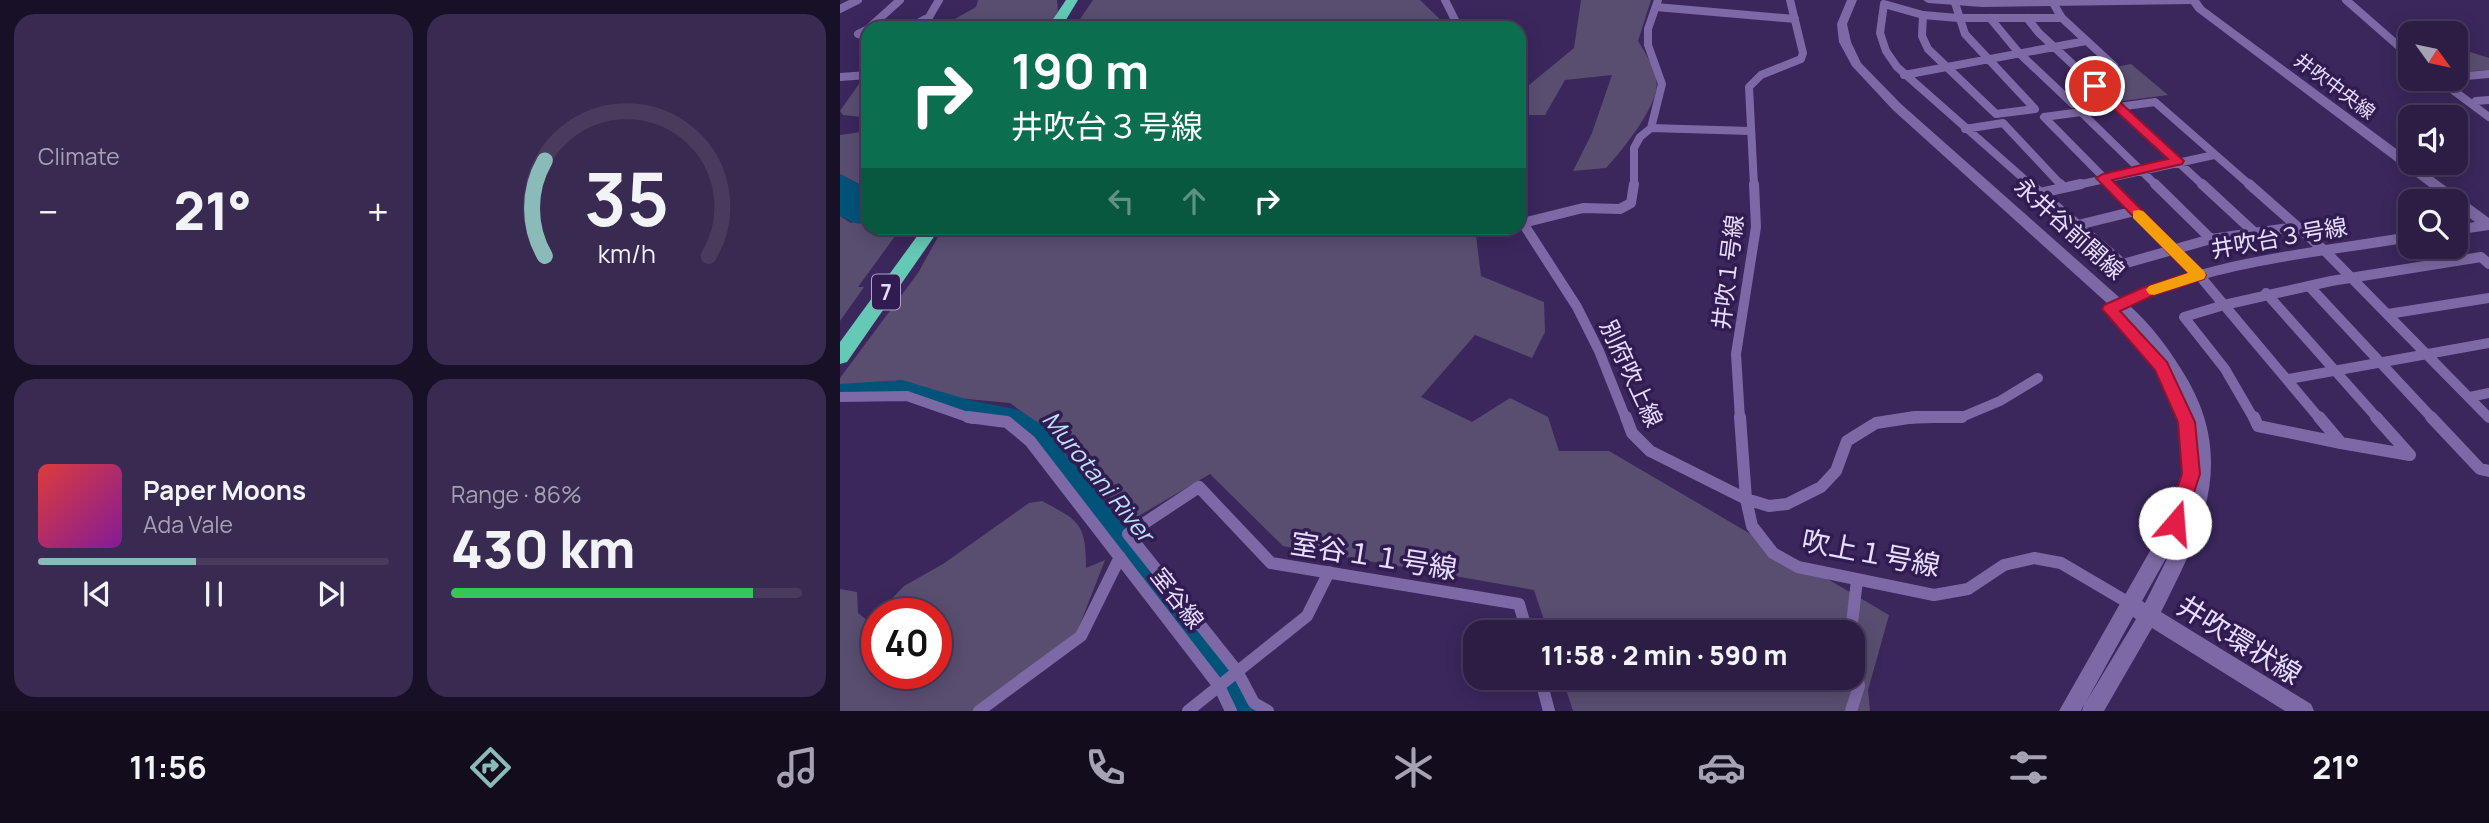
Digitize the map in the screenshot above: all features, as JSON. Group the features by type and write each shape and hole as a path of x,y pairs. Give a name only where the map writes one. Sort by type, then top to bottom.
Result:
{"highway":[{"path":"1060,21 1074,5"},
{"name":"7","path":"840,337 914,235"},
{"name":"7","path":"840,357 927,235"}],"street":[{"path":"840,9 858,0"},
{"path":"877,21 900,0"},
{"path":"922,21 929,17 939,0"},
{"path":"1445,0 1456,21"},
{"path":"1707,11 1710,0"},
{"name":"井吹１号線","path":"1746,499 1735,355 1756,228 1749,87 1752,81 1761,75 1801,59 1803,53 1790,0"},
{"name":"永井谷前開線","path":"1842,0 1835,27 1837,44 1847,66 1861,83 2114,307 2162,367 2186,422 2191,474 2175,523 2069,711"},
{"name":"永井谷前開線","path":"1852,0 1842,24 1845,41 1856,64 1897,107 2167,356 2199,423 2204,465 2196,514 2178,559 2092,711"},
{"path":"1928,0 1955,4 2193,1"},
{"path":"2346,0 2398,46"},
{"name":"井吹中央線","path":"2193,1 2489,225"},
{"path":"1651,128 1662,83 1648,45 1648,29 1657,3 1707,11 1795,19"},
{"path":"2053,3 2062,18 2114,66 2081,72"},
{"path":"2062,18 1958,18 1923,15 1884,4 1878,16 1879,37 1886,55 1904,75 2123,264 2211,239 2296,227"},
{"path":"1923,15 1922,36 1928,49 1996,114 2035,109 1965,34 1955,4"},
{"path":"1990,18 2019,53 2073,104 2109,99"},
{"path":"2027,18 2109,99 2255,233"},
{"path":"1904,75 2086,41"},
{"path":"2468,76 2489,74"},
{"path":"840,77 861,76"},
{"path":"2454,91 2489,117"},
{"path":"2462,91 2489,111"},
{"path":"2476,101 2489,100"},
{"path":"2118,107 2155,102 2325,251 2489,418"},
{"path":"2211,239 2081,112 2044,117 2199,275 2341,443"},
{"path":"1965,129 2003,122 2063,187"},
{"path":"1526,219 1592,207 1624,208 1630,204 1635,192 1633,144 1639,134 1651,128 1750,131"},
{"path":"2040,193 2214,155"},
{"path":"2078,225 2135,211"},
{"path":"2468,228 2489,225"},
{"name":"別府吹上線","path":"1526,228 1577,307 1599,351 1632,433 1650,451 1746,499 1769,506 1787,504 1821,487 1836,471 1847,441 1876,423 1915,417 1962,417 2000,401 2038,378"},
{"name":"井吹台３号線","path":"2114,307 2147,292 2199,275 2398,239"},
{"path":"2266,293 2410,455 2258,426 2226,368 2184,317 2224,303 2266,293 2352,278 2481,257 2489,264"},
{"path":"2309,286 2480,469 2489,471"},
{"path":"2388,314 2489,298"},
{"path":"2289,379 2489,343"},
{"path":"2470,397 2489,393"},
{"name":"室谷線","path":"840,397 907,396 976,420 1007,422 1030,441 1120,557 1219,686 1231,711"},
{"name":"室谷１１号線","path":"1268,711 1254,704 1237,671 1129,534 1199,487 1271,563 1519,604 1524,620"},
{"name":"吹上１号線","path":"1746,499 1752,526 1773,553 1798,567 1934,595 1968,589 2004,565 2034,558 2061,563 2129,603"},
{"path":"979,711 1081,636 1120,557"},
{"path":"1188,711 1307,616 1329,572"},
{"path":"1852,620 1857,580"},
{"name":"井吹環状線","path":"2129,603 2304,711"},
{"path":"1543,690 1549,711"},
{"path":"1851,711 1858,690"}],"shaded area":[{"path":"978,0 1057,0 1058,11 1052,21 951,21 976,7"},
{"path":"1093,0 1420,0 1442,21 1079,21"},
{"path":"1581,0 1651,0 1638,41 1652,65 1657,85 1642,121 1606,168 1573,171 1592,133 1612,75 1565,80 1545,115 1529,115 1529,85 1574,48"},
{"path":"2468,51 2489,58 2489,70 2468,71"},
{"path":"2131,64 2168,95 2115,102 2084,73"},
{"path":"861,81 861,117 843,115 840,111"},
{"path":"861,132 861,192 859,184 840,174 840,135"},
{"path":"840,216 851,223 861,218 861,235 896,235 858,287 864,287 840,321"},
{"path":"939,235 1476,235 1481,276 1544,302 1545,332 1532,358 1475,335 1421,397 1472,422 1510,398 1548,417 1559,451 1609,451 1889,615 1868,690 1870,711 1573,711 1566,690 1865,690 1865,620 1544,620 1534,590 1283,546 1210,474 1130,521 1063,442 1010,403 840,387 840,378 918,273"},
{"path":"1042,501 1073,519 1082,533 1086,568 1105,560 1077,632 973,711 840,711 840,589 857,592 858,613 861,615 861,689 952,689 952,598 893,598 904,586 943,564 1029,503"}],"water":[{"path":"840,174 861,186 861,223 840,216"}],"waterway":[{"name":"Murotani River","path":"840,391 902,387 969,407 1019,417 1038,432 1206,647 1246,708 1252,711"}],"slow traffic":[{"path":"2138,215 2199,275 2154,290"}],"route":[{"path":"2095,86 2177,161 2103,178 2199,275 2147,292 2109,309 2122,320 2162,367 2186,422 2191,474 2175,523"}]}
